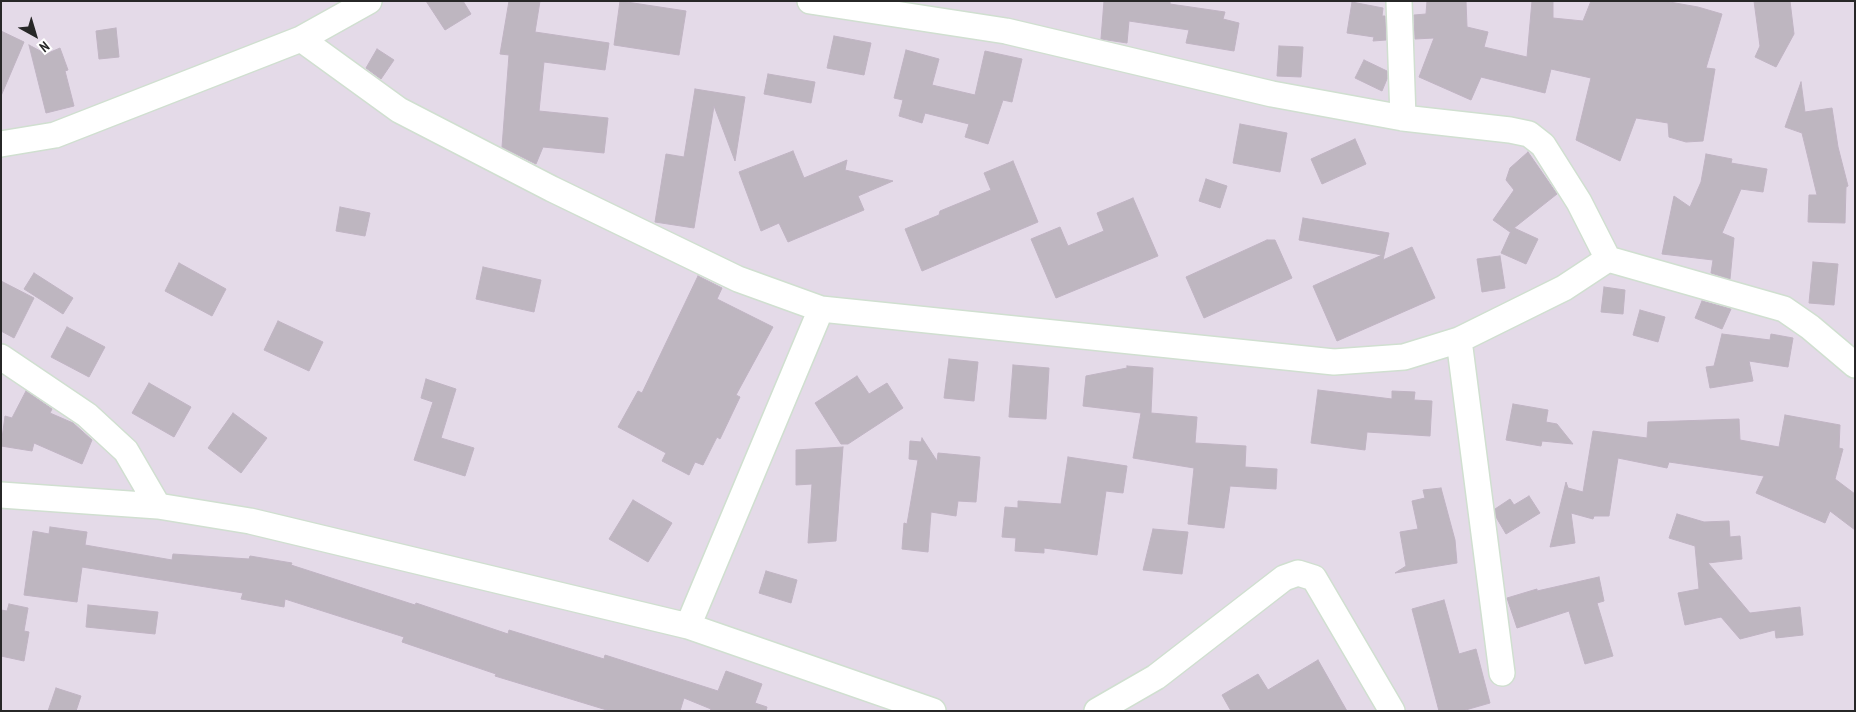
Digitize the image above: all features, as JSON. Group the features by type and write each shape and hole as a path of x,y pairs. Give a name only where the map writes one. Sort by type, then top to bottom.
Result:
{"street":[{"path":"1,144 55,135 301,39 369,1"},
{"path":"810,1 1006,31 1272,94 1403,118 1510,130 1529,134 1543,145 1579,202 1608,259 1784,309 1810,327 1855,365"},
{"path":"1399,1 1403,118"},
{"path":"301,39 399,110 552,189 738,280 821,309 1334,362 1404,357 1459,340 1564,288 1608,259"},
{"path":"688,626 821,309"},
{"path":"1459,340 1502,673"},
{"path":"1,357 94,421 126,451 158,506"},
{"path":"1,495 158,506 250,522 688,626 933,711"},
{"path":"1097,711 1156,677 1284,578 1298,573 1314,578 1392,711"}],"building":[{"path":"426,1 463,1 471,14 445,30"},
{"path":"509,1 540,1 535,32 609,43 605,70 544,62 539,111 608,118 604,153 543,147 536,164 502,147 509,55 500,54"},
{"path":"620,1 686,11 679,55 614,45"},
{"path":"1104,1 1170,1 1170,4 1225,12 1223,19 1239,23 1234,51 1186,43 1189,30 1129,21 1127,43 1101,39"},
{"path":"1427,1 1466,1 1467,27 1488,32 1484,47 1527,57 1532,1 1553,1 1553,18 1583,21 1591,1 1664,1 1698,7 1722,14 1706,68 1715,69 1703,141 1686,142 1669,137 1668,123 1636,118 1620,161 1576,140 1591,78 1551,69 1545,93 1481,77 1471,100 1419,77 1434,38 1415,39 1414,15 1426,14"},
{"path":"1754,1 1790,1 1794,34 1776,67 1755,57 1760,46"},
{"path":"1352,2 1383,8 1382,16 1385,16 1386,40 1373,41 1374,37 1347,33"},
{"path":"116,28 119,57 99,59 96,31"},
{"path":"1,31 24,42 1,96"},
{"path":"834,36 871,43 864,75 827,68"},
{"path":"29,45 46,54 60,48 68,70 65,71 74,106 46,113"},
{"path":"1279,46 1303,47 1301,77 1277,76"},
{"path":"377,49 394,60 381,79 366,68"},
{"path":"906,50 939,59 932,85 975,95 985,51 1022,59 1012,102 1003,100 988,144 965,137 969,124 925,113 922,123 899,116 903,100 894,98"},
{"path":"1364,60 1387,71 1387,79 1382,91 1355,78"},
{"path":"768,74 815,82 811,103 764,94"},
{"path":"1801,82 1805,112 1832,108 1838,147 1848,186 1846,187 1845,223 1808,222 1809,195 1817,195 1802,133 1785,127"},
{"path":"695,89 745,97 735,161 714,106 694,228 655,222 666,154 684,157"},
{"path":"1240,124 1287,133 1280,172 1233,163"},
{"path":"1355,139 1366,164 1322,184 1311,159"},
{"path":"793,151 804,178 847,160 845,170 893,181 858,196 864,210 788,242 779,223 761,231 739,172"},
{"path":"1528,152 1557,194 1514,228 1538,239 1526,264 1501,253 1511,231 1493,220 1514,190 1506,180 1510,168"},
{"path":"1706,154 1732,159 1731,163 1767,169 1763,192 1741,189 1722,233 1734,238 1730,279 1711,273 1713,260 1662,254 1674,196 1690,207 1701,182"},
{"path":"1013,161 1038,222 922,271 905,229 939,215 940,211 991,190 984,173"},
{"path":"1206,179 1227,186 1220,208 1199,201"},
{"path":"1133,198 1158,256 1056,298 1031,239 1060,227 1068,246 1104,231 1097,213"},
{"path":"340,207 370,213 365,236 336,231"},
{"path":"1303,218 1389,233 1383,260 1412,247 1435,298 1337,341 1313,286 1382,255 1299,240"},
{"path":"1267,240 1275,240 1292,278 1204,318 1186,277"},
{"path":"1500,256 1505,288 1482,292 1477,259"},
{"path":"1813,262 1838,264 1834,305 1809,303"},
{"path":"179,263 226,289 212,316 165,291"},
{"path":"483,267 541,280 534,312 476,299"},
{"path":"34,273 73,298 63,314 24,289"},
{"path":"698,276 722,288 717,299 773,327 736,395 740,397 720,439 717,437 703,465 695,462 689,475 662,461 666,453 618,427 638,391 642,393"},
{"path":"1,281 34,298 14,338 1,331"},
{"path":"1604,287 1625,290 1623,314 1601,312"},
{"path":"1702,301 1731,309 1722,329 1695,318"},
{"path":"1640,310 1665,317 1658,342 1633,335"},
{"path":"278,321 323,342 309,371 264,350"},
{"path":"67,327 105,347 89,377 51,357"},
{"path":"1722,334 1770,340 1771,334 1793,338 1788,367 1749,361 1753,381 1710,388 1706,367 1714,366"},
{"path":"949,359 978,362 974,401 944,398"},
{"path":"1013,365 1049,368 1046,419 1009,417"},
{"path":"1127,366 1153,368 1151,413 1197,417 1195,443 1246,446 1245,467 1277,469 1276,489 1230,486 1224,528 1188,524 1194,468 1133,458 1141,413 1083,406 1086,376 1127,368"},
{"path":"857,376 869,394 887,383 903,408 848,444 841,444 815,403"},
{"path":"426,379 456,389 441,438 474,448 465,476 414,460 433,402 421,398"},
{"path":"149,383 191,407 174,437 132,413"},
{"path":"1318,390 1392,399 1392,391 1415,392 1414,400 1432,401 1430,436 1367,432 1365,450 1311,443"},
{"path":"26,391 52,409 50,413 73,423 92,440 82,464 34,443 32,451 1,446 5,416 12,418"},
{"path":"1513,404 1548,410 1546,422 1557,424 1573,444 1542,441 1541,446 1506,440"},
{"path":"233,413 267,438 241,473 208,448"},
{"path":"1785,415 1840,425 1839,448 1843,449 1835,479 1855,494 1855,530 1830,511 1825,523 1756,493 1764,476 1669,462 1667,468 1618,458 1609,516 1594,516 1593,519 1571,513 1575,543 1550,547 1566,482 1568,488 1583,492 1593,431 1647,438 1648,422 1739,419 1740,440 1779,447"},
{"path":"922,438 937,461 938,453 980,457 976,502 958,501 956,516 931,512 928,552 902,549 904,523 907,524 918,460 909,459 910,441 921,442"},
{"path":"843,447 836,541 808,543 812,484 796,485 796,450"},
{"path":"1068,457 1127,466 1123,493 1106,491 1097,555 1044,548 1044,553 1015,551 1016,538 1002,537 1005,507 1018,508 1018,501 1061,504"},
{"path":"1441,488 1455,540 1457,563 1395,573 1406,566 1400,532 1418,529 1412,501 1425,498 1423,490"},
{"path":"1529,496 1540,513 1506,534 1496,517 1495,509 1510,499 1514,505"},
{"path":"633,500 672,523 648,562 609,539"},
{"path":"1677,514 1704,522 1729,521 1730,537 1740,536 1742,559 1708,563 1750,613 1800,607 1803,635 1776,638 1775,630 1740,639 1721,617 1685,625 1678,593 1699,589 1695,546 1669,538"},
{"path":"50,527 87,532 85,545 172,560 173,554 249,559 250,556 292,563 291,565 415,605 416,603 508,634 509,630 604,659 605,655 718,691 726,671 762,684 755,703 767,707 766,711 710,711 711,709 684,698 680,711 610,711 495,676 496,674 402,642 404,637 285,599 284,607 241,599 243,593 82,567 77,602 24,595 33,531 49,534"},
{"path":"1153,529 1188,532 1182,574 1143,570"},
{"path":"766,571 797,580 791,603 759,593"},
{"path":"1599,577 1604,601 1597,603 1613,656 1585,664 1569,611 1517,628 1507,598 1537,589 1537,591"},
{"path":"1444,600 1459,654 1476,649 1490,703 1462,711 1439,711 1412,609"},
{"path":"9,604 28,608 24,631 29,632 24,661 1,656 1,610 7,611"},
{"path":"88,605 158,612 155,634 86,627"},
{"path":"1318,660 1347,711 1231,711 1222,695 1258,674 1268,690"},
{"path":"56,688 81,696 76,711 48,711"}]}
